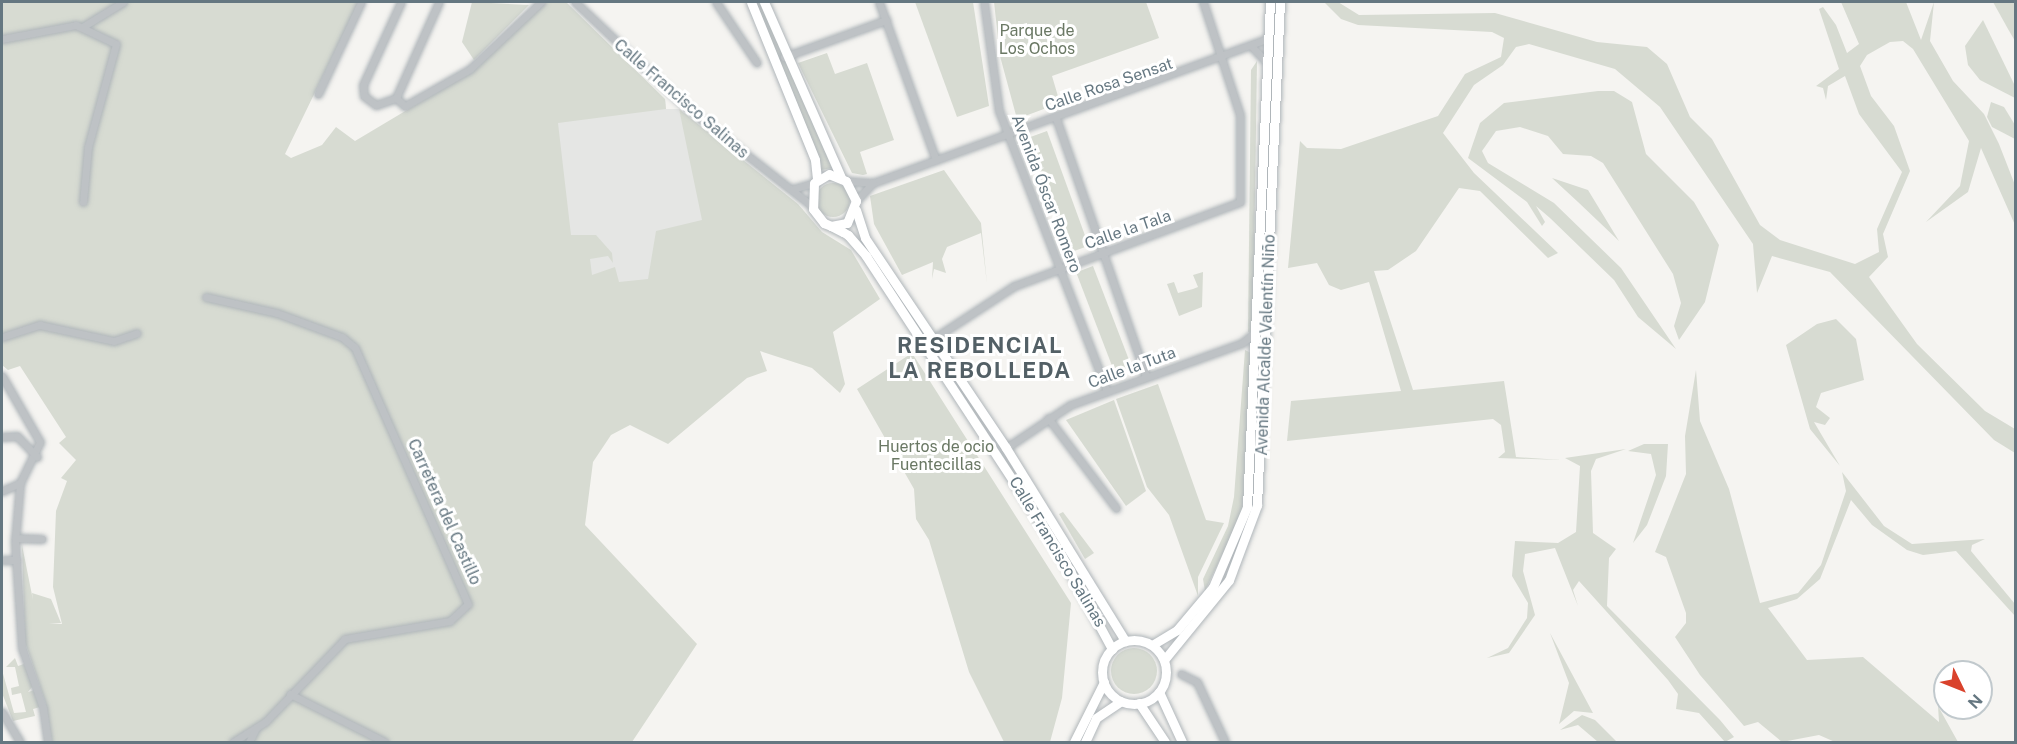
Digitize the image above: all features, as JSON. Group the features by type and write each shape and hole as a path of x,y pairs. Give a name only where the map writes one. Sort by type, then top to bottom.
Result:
{"main road":[{"path":"751,2 815,160 816,181 812,206 831,226 847,223 856,205 784,57 764,2"},
{"name":"Avenida Alcalde Valentín Niño","path":"1152,645 1177,630 1204,599 1237,538 1251,483 1265,61 1270,2"},
{"name":"Avenida Alcalde Valentín Niño","path":"1164,660 1228,580 1257,505 1280,2"},
{"path":"816,181 843,179"},
{"name":"Calle Francisco Salinas","path":"856,205 866,238 1006,448 1125,641"},
{"name":"Calle Francisco Salinas","path":"831,226 848,235 866,256 1058,549 1112,649"},
{"path":"1074,742 1104,682 1103,668 1112,649 1125,641 1152,645 1164,660 1166,677 1159,692 1140,703 1121,701 1098,715 1085,742"},
{"path":"1104,682 1121,701"},
{"path":"1159,692 1182,742"},
{"path":"1140,703 1165,742"}],"street":[{"path":"2,39 84,26 123,2"},
{"path":"318,94 361,2"},
{"path":"400,2 363,85 372,104 384,106 396,98 439,2"},
{"path":"396,98 405,106 471,69 541,2"},
{"name":"Calle Francisco Salinas","path":"575,2 688,110 793,189 812,206"},
{"path":"716,2 757,63"},
{"path":"879,2 936,160"},
{"name":"Avenida Óscar Romero","path":"984,2 993,79 1008,135 1107,391"},
{"path":"1203,2 1224,58"},
{"path":"784,57 886,20"},
{"path":"82,202 88,147 118,48 84,26"},
{"name":"Calle Rosa Sensat","path":"843,179 873,183 1253,48 1266,39"},
{"path":"1253,48 1265,61"},
{"name":"Calle la Tala","path":"933,339 995,295 1060,268 1240,202 1241,122 1224,58"},
{"name":"Avenida Óscar Romero","path":"1056,118 1146,377"},
{"path":"793,189 816,181"},
{"name":"Calle Rosa Sensat","path":"856,205 873,183"},
{"name":"Carretera del Castillo","path":"206,297 277,313 342,337 355,348 467,598 467,608 454,620 345,639 294,694 256,728 242,733 232,742"},
{"path":"2,337 40,325 108,341 126,341 137,333"},
{"name":"Calle la Tuta","path":"1006,448 1048,418 1107,391 1242,343 1257,331"},
{"path":"1242,343 1256,354"},
{"path":"2,376 40,442 37,457 20,483 15,538 21,642 43,708 48,742"},
{"path":"1048,418 1116,508"},
{"path":"2,437 17,436 37,457"},
{"path":"2,491 20,483"},
{"path":"15,538 42,539"},
{"path":"2,560 17,560"},
{"path":"1181,674 1197,682 1225,742"},
{"path":"294,694 385,742"},
{"path":"2,712 20,742"},
{"path":"242,733 248,742 256,728"}],"shaded area":[{"path":"665,99 666,109 679,109 692,157 714,276 559,291 545,111"}],"green space":[{"path":"2,2 359,2 285,154 291,158 322,145 336,127 355,141 464,76 544,2 566,2 665,99 666,109 558,123 571,235 596,235 612,253 613,263 608,256 590,259 592,275 615,267 619,282 648,279 656,231 702,220 679,109 798,204 822,232 851,250 880,299 833,332 845,384 840,393 812,368 760,351 767,371 747,378 668,444 630,425 611,435 593,462 585,525 697,644 632,742 52,742 46,704 25,642 22,545 33,600 32,593 51,599 61,623 49,624 62,624 53,587 56,511 67,481 61,478 76,460 59,443 66,437 20,366 8,370 2,365"},
{"path":"472,2 529,5 474,60 462,42"},
{"path":"755,2 761,2 832,168 821,170"},
{"path":"915,2 973,2 989,106 957,117"},
{"name":"Parque de Los Ochos","path":"994,2 1146,2 1159,38 1052,76 1060,103 1017,119 1000,56"},
{"path":"1324,2 1338,2 1359,15 1495,13 1597,42 1647,47 1667,64 1690,117 1712,139 1760,225 1780,240 1855,264 1879,252 1877,229 1902,172 1859,114 1845,76 1828,86 1826,100 1823,88 1816,86 1839,69 1819,9 1823,7 1836,25 1847,53 1859,44 1841,2 1906,2 1921,40 1934,2 1930,41 1953,81 1984,114 1999,144 2015,185 2015,225 1981,148 1968,192 1926,222 1960,186 1969,141 1913,49 1903,41 1890,42 1867,55 1860,66 1871,96 1894,126 1910,171 1883,234 1888,257 1869,277 1917,344 1985,411 2015,429 2015,453 1994,440 1830,272 1772,256 1757,293 1753,244 1660,107 1615,69 1529,44 1516,47 1503,65 1474,85 1443,133 1474,173 1558,253 1548,258 1480,191 1459,188 1416,251 1388,270 1374,271 1413,390 1504,381 1516,457 1561,460 1498,458 1505,452 1501,425 1493,419 1287,441 1291,401 1401,391 1369,282 1341,290 1329,285 1317,263 1288,268 1300,141 1307,148 1341,149 1438,116 1465,74 1501,57 1504,38 1492,32 1358,25 1341,19"},
{"path":"1993,2 2015,2 2015,41 2008,29"},
{"path":"1983,20 2015,86 2015,98 1980,80 1968,65 1965,46"},
{"path":"827,53 835,74 867,63 894,140 860,152 867,174 852,173 798,63"},
{"path":"1257,61 1253,331 1248,332 1251,70"},
{"path":"1614,91 1632,102 1646,154 1694,202 1719,245 1705,302 1679,340 1674,326 1681,303 1673,274 1603,163 1591,156 1563,154 1548,136 1520,127 1496,131 1482,151 1488,163 1554,203 1621,268 1676,349 1638,317 1614,280 1550,218 1536,206 1545,222 1542,226 1527,202 1468,158 1480,123 1504,103"},
{"path":"1991,102 2004,107 2015,125 2015,139 1992,127 1987,117"},
{"path":"1047,131 1089,246 1068,253 1026,139"},
{"path":"944,170 981,223 987,284 981,233 947,247 942,259 946,273 934,269 932,279 933,262 902,275 874,224 870,196"},
{"path":"1552,178 1588,190 1619,241 1578,202"},
{"path":"833,183 845,188 850,200 845,212 833,217 821,212 816,200 821,188"},
{"path":"1093,266 1132,369 1116,375 1076,272"},
{"path":"1203,272 1202,307 1179,316 1167,284 1174,282 1178,293 1193,289 1198,287 1193,275"},
{"path":"1836,319 1856,339 1864,380 1821,393 1816,407 1830,418 1825,425 1814,422 1840,466 1810,429 1786,345 1817,324"},
{"path":"1245,350 1251,353 1245,490 1241,515 1205,591 1203,579 1228,526 1234,497"},
{"name":"Huertos de ocio Fuentecillas","path":"912,353 1071,603 1062,698 1050,742 1004,742 969,672 929,540 916,519 914,489 857,389"},
{"path":"1696,370 1700,421 1729,489 1760,603 1798,593 1821,565 1846,491 1842,472 1884,526 1912,544 1985,539 1972,545 1971,551 2015,604 2015,616 1956,551 1923,555 1907,550 1872,525 1851,500 1820,579 1797,599 1768,608 1807,660 1863,657 1933,717 1933,720 1939,722 1939,720 1946,720 1958,742 1835,742 1819,735 1782,742 1758,722 1744,726 1700,675 1675,637 1686,623 1686,613 1666,557 1655,552 1686,474 1685,436"},
{"path":"1158,384 1206,520 1224,523 1198,577 1198,596 1169,515 1147,487 1116,399"},
{"path":"1114,400 1146,491 1126,506 1066,420"},
{"path":"1644,444 1668,444 1666,476 1647,525 1633,543 1656,475 1651,454 1628,451"},
{"path":"1626,449 1596,459 1591,471 1593,533 1616,549 1609,558 1607,606 1720,720 1734,737 1725,742 1699,713 1676,709 1678,694 1668,680 1579,581 1573,590 1578,606 1555,548 1525,554 1523,571 1535,615 1509,653 1487,658 1508,648 1527,618 1528,603 1512,576 1515,541 1558,543 1576,532 1580,466 1565,458"},
{"path":"1063,512 1094,553 1085,559 1059,514"},
{"path":"1550,633 1593,713 1574,711 1559,724 1569,683"},
{"path":"1134,648 1150,655 1157,671 1150,687 1134,694 1118,687 1111,671 1118,655"},
{"path":"15,658 18,666 24,664 33,686 28,692 35,690 40,707 33,709 35,716 13,721 2,693 2,670 14,713 26,712 21,693 12,695 11,688 19,686 15,667 6,667"},
{"path":"1582,715 1595,720 1617,742 1598,742 1578,725 1560,730"}],"district":[{"name":"RESIDENCIAL LA REBOLLEDA","path":"980,358"}]}
